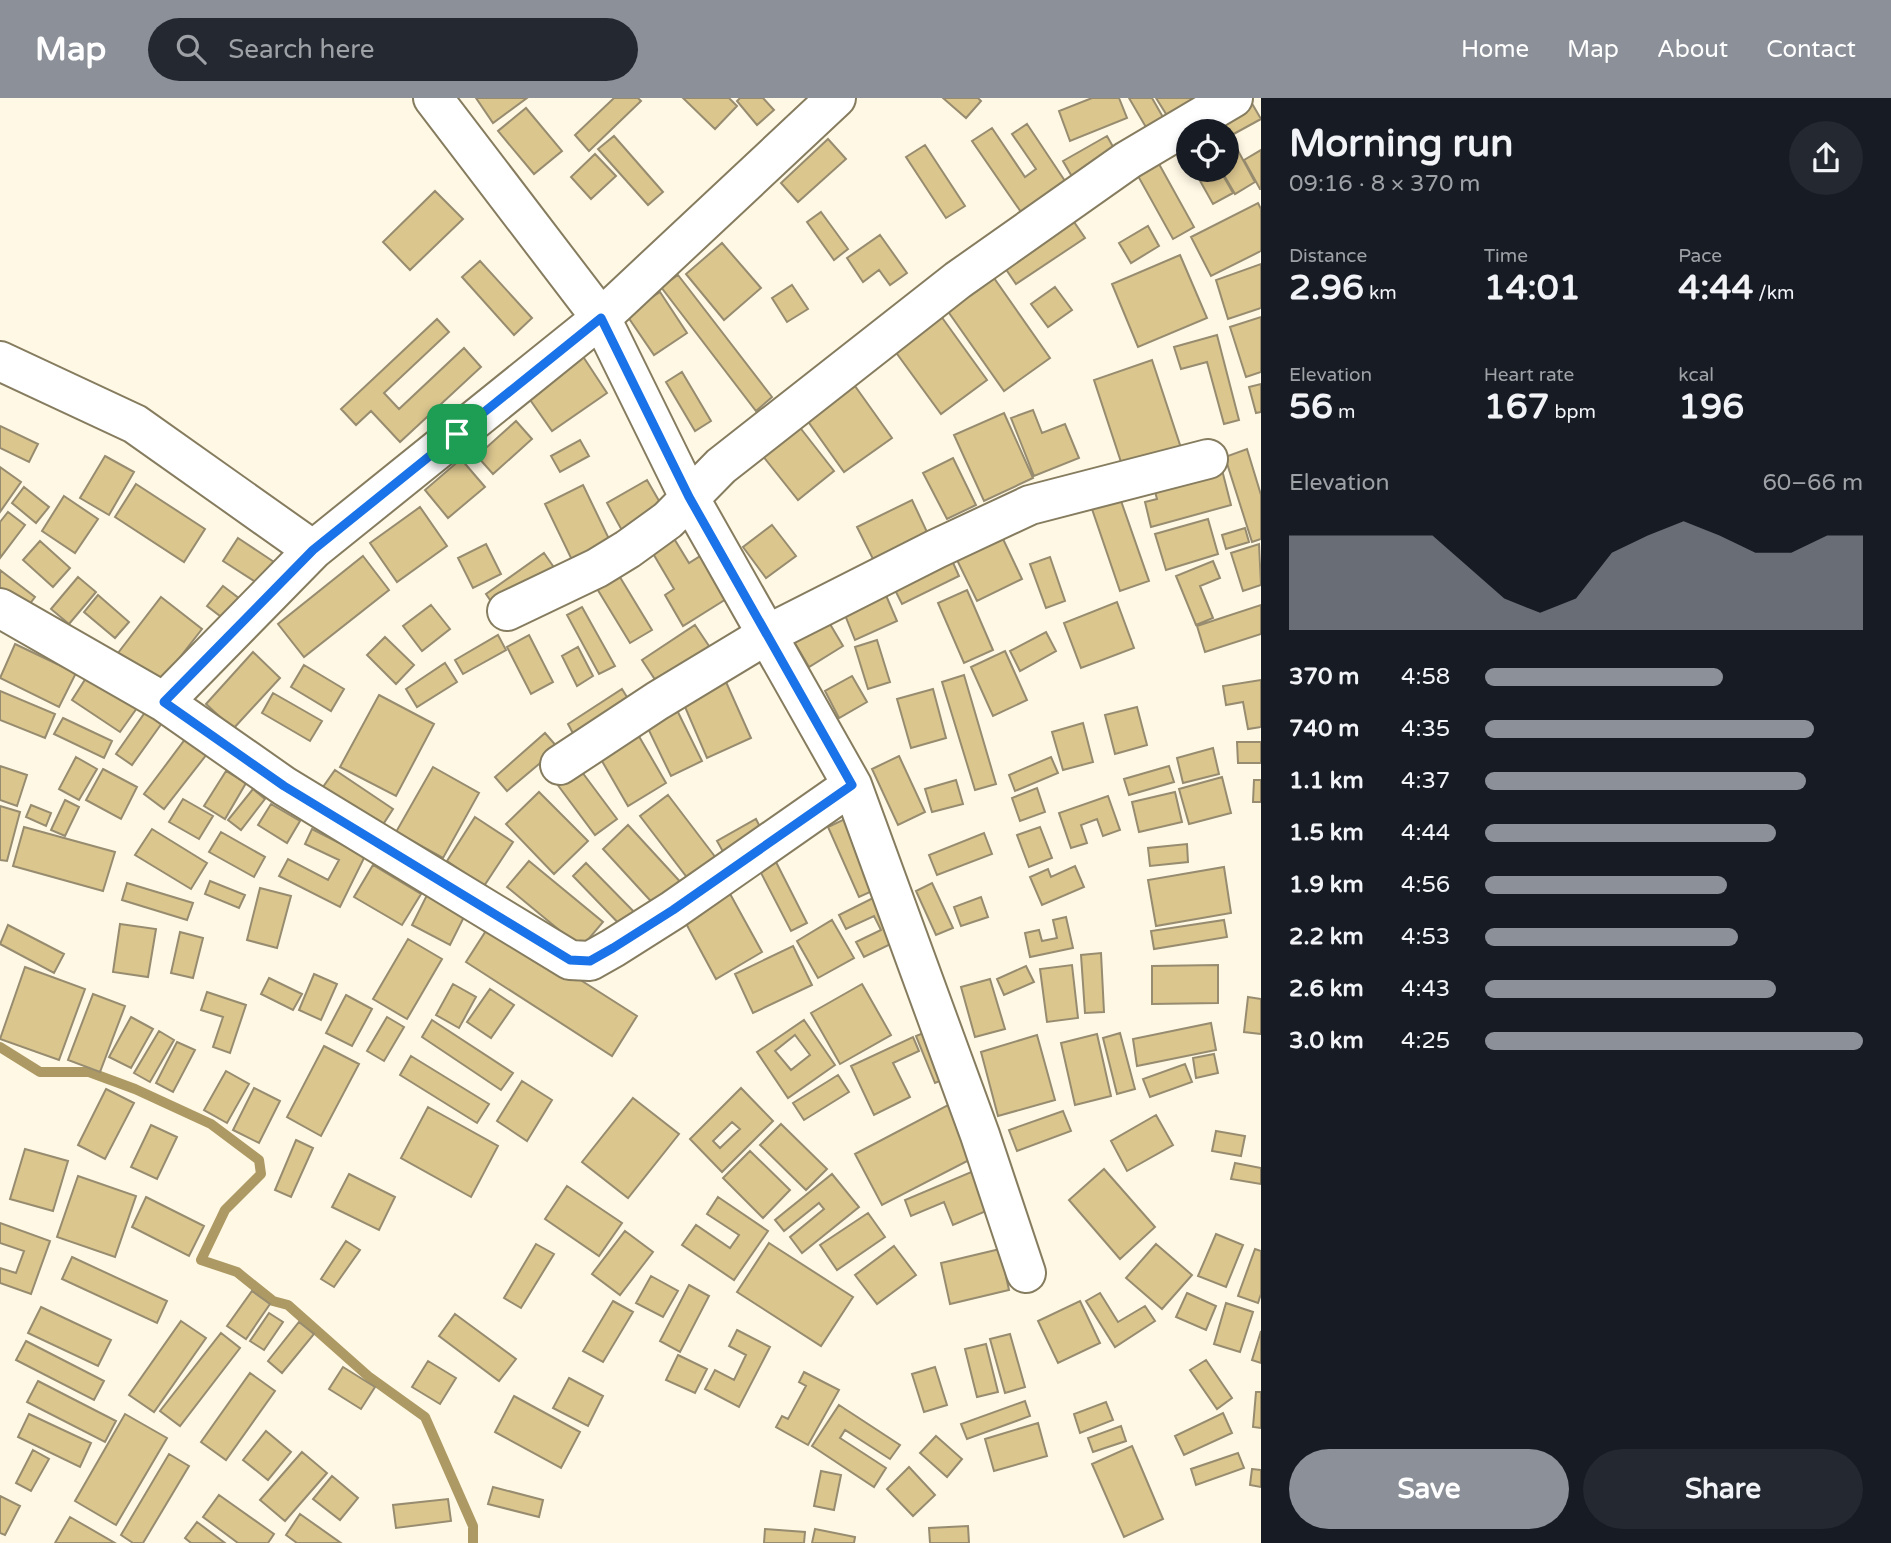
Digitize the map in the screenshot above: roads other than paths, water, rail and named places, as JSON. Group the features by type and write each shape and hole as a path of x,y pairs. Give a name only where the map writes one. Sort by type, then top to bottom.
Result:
{"street":[{"path":"164,702 313,550 601,318 836,98"},
{"path":"508,611 628,549 668,520 721,466 958,280 1128,160 1233,98"},
{"path":"440,101 601,318 689,497 852,785 980,1135 1026,1273"},
{"path":"0,361 135,424 313,550"},
{"path":"560,765 657,701 768,634 1030,505 1208,459"},
{"path":"0,608 164,702 284,786 570,960 590,961 613,948 673,910 852,785"}],"waterway":[{"path":"0,1047 40,1072 89,1072 135,1089 211,1124 259,1160 261,1174 225,1210 201,1260 237,1272 273,1301 288,1305 368,1376 425,1417 473,1526 473,1543"}]}
